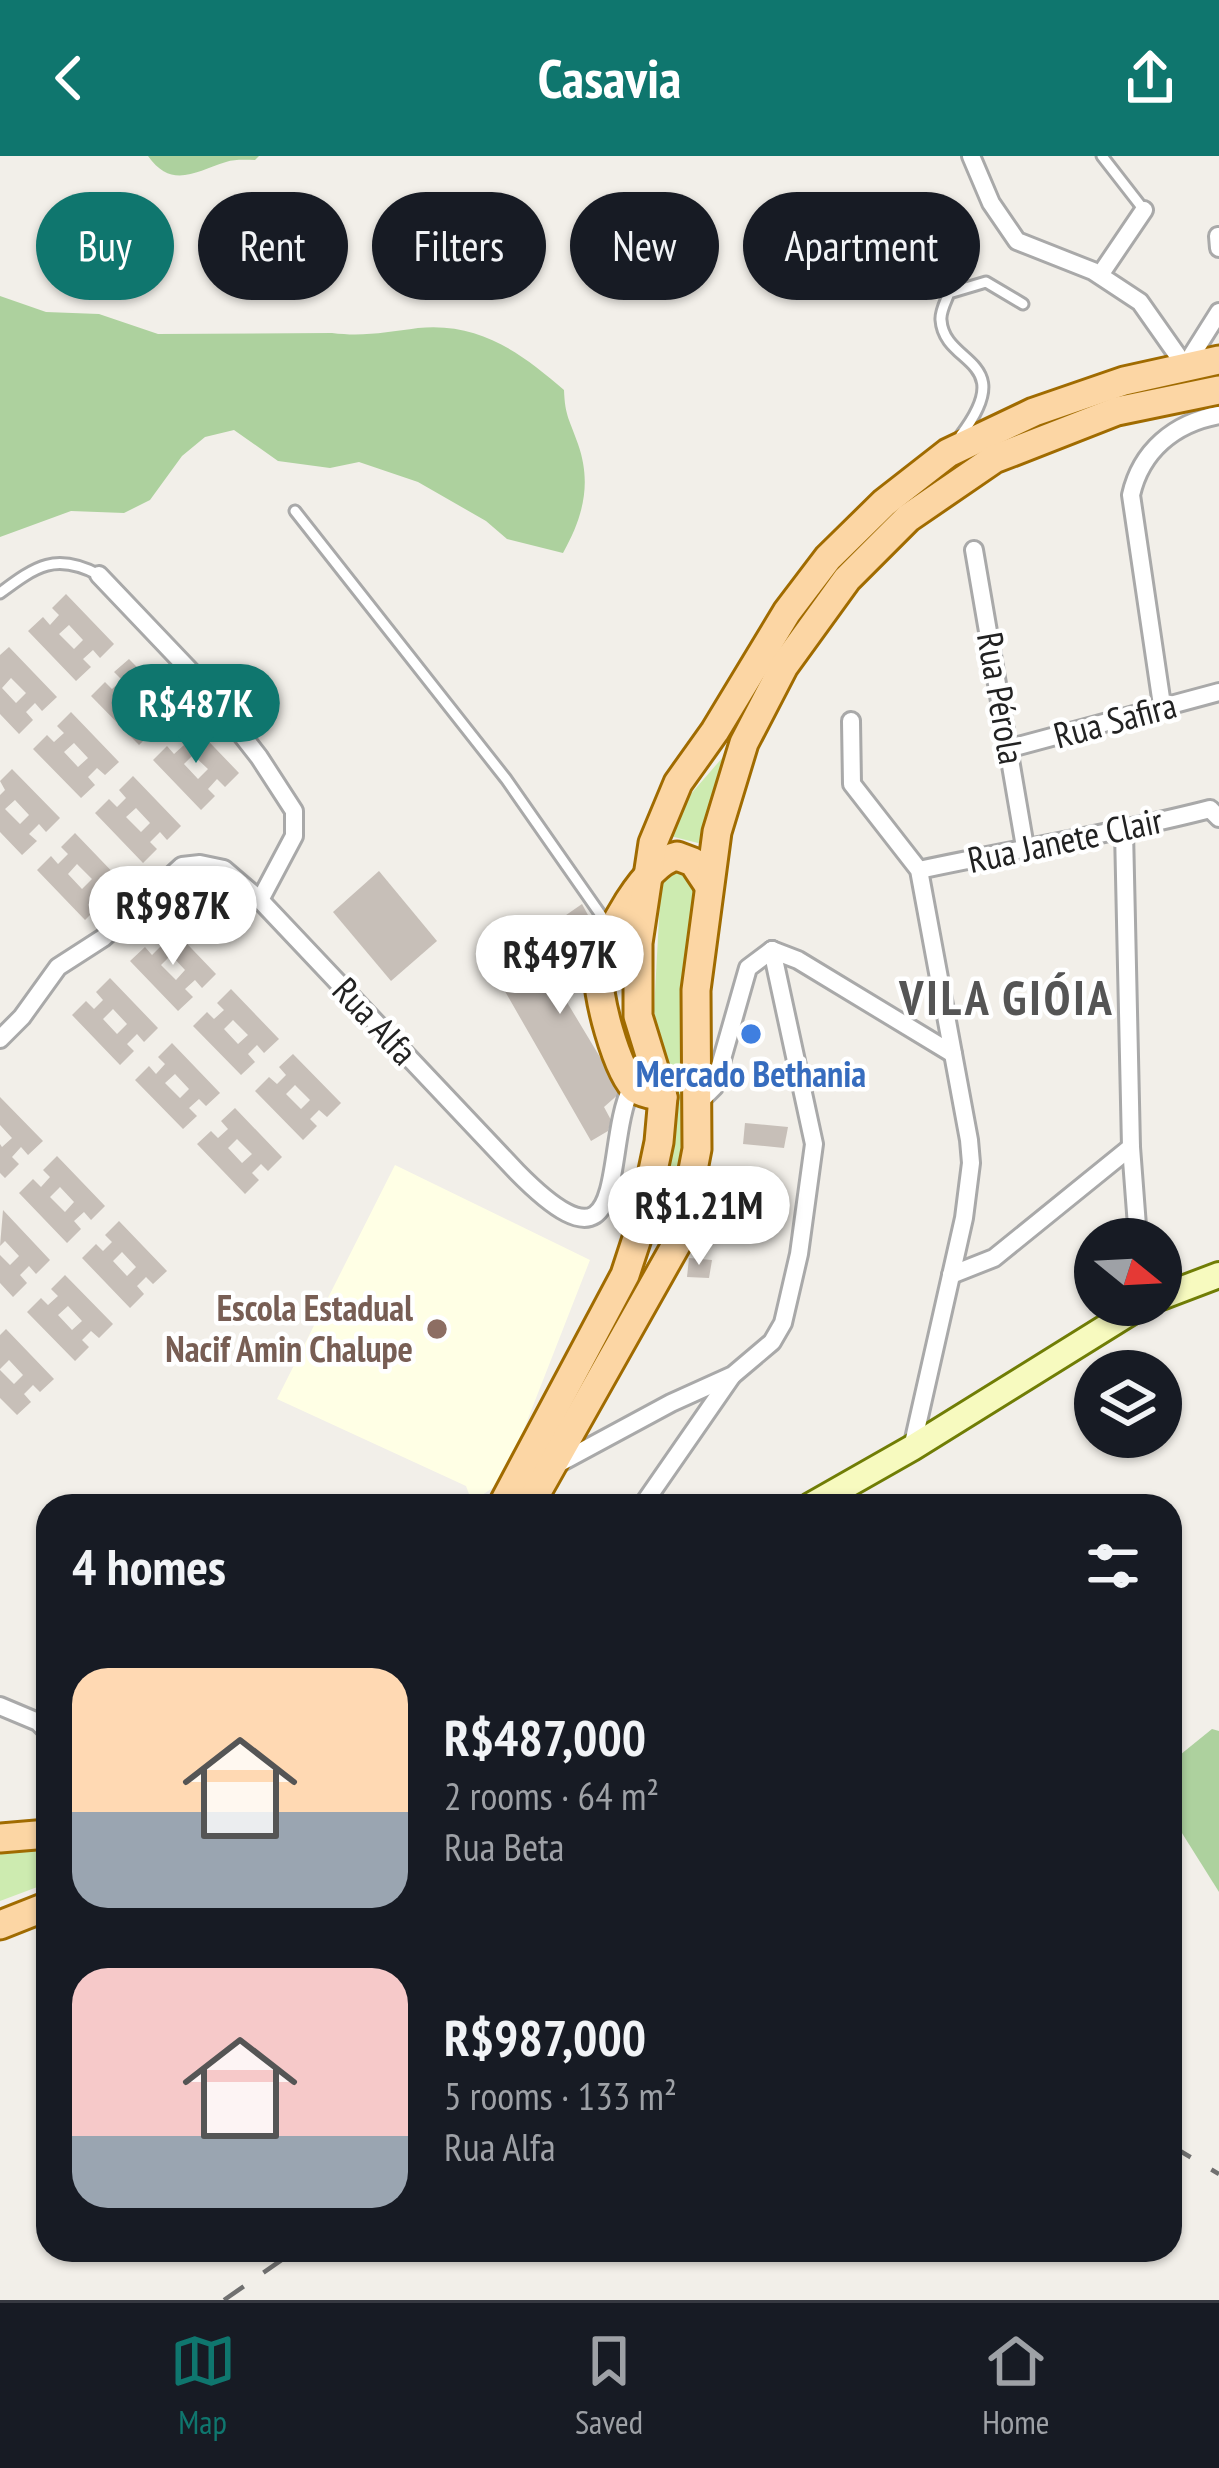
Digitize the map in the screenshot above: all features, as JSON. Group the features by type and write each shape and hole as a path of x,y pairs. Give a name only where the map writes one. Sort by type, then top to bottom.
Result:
{"main road":[{"path":"508,1494 625,1275 642,1223 663,1096 638,1016 636,978 652,843 669,800 787,612 828,558 948,453 1034,412 1185,365 1219,360"},
{"path":"536,1494 680,1238 697,1149 696,989 717,832 744,743 784,666 847,579 908,518 994,459 1117,411 1209,404"},
{"path":"663,1096 632,1086 604,1010 599,966 612,932 650,872 667,858 693,862 709,886"},
{"path":"604,1010 649,1050"},
{"path":"642,1223 657,1235 680,1238"},
{"path":"1182,1289 1219,1275"},
{"path":"831,1494 1108,1326"},
{"path":"0,1838 36,1835"},
{"path":"0,1925 36,1911"}],"street":[{"path":"971,156 991,203 1017,241 1100,275 1140,302 1185,365 1219,312"},
{"path":"1100,275 1144,210"},
{"path":"1218,236 1219,248"},
{"path":"1162,705 1130,495 1137,470 1158,443 1209,404"},
{"name":"Rua Pérola","path":"974,550 1025,847"},
{"path":"98,575 198,679 294,811 294,836 260,900"},
{"name":"Rua Safira","path":"1011,748 1219,692"},
{"path":"851,721 852,784 919,871 971,1163 969,1193 912,1448"},
{"name":"Rua Janete Clair","path":"919,871 1214,813"},
{"path":"1124,831 1136,1218"},
{"name":"Rua Alfa","path":"0,1039 58,967 103,938 182,866 200,864 224,869 260,900 559,1210 583,1217 604,1208 611,1191 623,1107 632,1086"},
{"path":"772,950 798,960 953,1054"},
{"path":"698,1103 715,1087 748,968 772,950"},
{"path":"650,1494 733,1376 772,1342 783,1323 800,1254 814,1159 812,1119 772,950"},
{"path":"951,1275 1006,1249 1131,1147"},
{"path":"550,1468 671,1403 733,1376"},
{"path":"0,1706 36,1721"}],"lane":[{"path":"1102,156 1144,210"},
{"path":"948,453 980,408 981,391 974,362 946,337 940,318 949,293 986,282 1023,304"},
{"path":"295,511 506,778 612,932"},
{"path":"0,593 57,562 76,563 98,575"}],"shaded area":[{"name":"Escola Estadual Nacif Amin Chalupe","path":"395,1165 590,1260 504,1480 484,1494 469,1494 466,1486 277,1399"}],"green space":[{"path":"148,156 259,156 175,175"},
{"path":"0,296 46,312 99,314 158,334 365,334 440,327 497,342 564,390 584,473 576,526 563,553 507,539 486,521 418,482 359,462 330,468 278,461 234,430 205,437 182,456 150,500 124,513 71,511 0,537"},
{"path":"730,749 702,844 670,836 683,803"},
{"path":"679,868 695,885 684,1055 691,1157 674,1227 664,1220 660,1207 675,1117 654,1011 661,881 665,873"},
{"path":"1212,1729 1219,1731 1219,1892 1182,1833 1182,1753"},
{"path":"36,1850 36,1888 0,1901 0,1852"}],"building":[{"path":"66,594 114,644 100,658 93,650 83,659 91,667 76,681 28,631 43,617 50,625 59,615 52,608","holes":["69,625 83,640 74,649 59,634"]},
{"path":"9,647 57,697 42,711 35,703 26,712 33,720 19,734 0,714 0,655","holes":["11,678 26,693 16,703 2,688"]},
{"path":"129,659 177,708 162,722 155,715 145,724 153,731 139,745 91,696 105,682 112,689 122,680 114,672","holes":["131,690 146,705 136,714 122,699"]},
{"path":"71,712 119,762 105,775 97,768 88,777 95,785 81,798 33,749 47,735 54,742 64,733 57,726","holes":["74,743 88,758 78,767 64,752"]},
{"path":"191,723 239,773 225,787 217,779 208,789 215,796 201,810 153,760 167,746 174,754 184,745 177,737","holes":["193,755 208,769 198,779 184,764"]},
{"path":"12,769 60,818 46,832 39,824 29,834 37,841 22,855 0,832 0,795 5,790 0,781","holes":["15,800 29,815 20,824 5,809"]},
{"path":"133,776 181,826 167,840 160,832 150,842 157,849 143,863 95,813 109,799 117,807 126,798 119,790","holes":["136,808 150,823 141,832 126,817"]},
{"path":"75,833 123,883 108,897 101,889 92,899 99,906 85,920 37,870 51,856 58,864 68,854 61,847","holes":["77,864 92,879 82,889 68,874"]},
{"path":"379,871 437,941 391,981 333,912"},
{"path":"582,904 601,939 550,974 621,1092 604,1107 611,1120 608,1131 591,1141 491,967"},
{"path":"168,924 216,974 202,988 195,980 185,989 193,997 178,1011 130,961 145,947 152,955 161,946 154,938","holes":["171,955 185,970 176,980 161,965"]},
{"path":"110,978 158,1028 144,1042 137,1034 127,1044 134,1051 120,1065 72,1015 86,1001 94,1009 103,1000 96,992","holes":["113,1009 127,1024 117,1034 103,1019"]},
{"path":"231,989 279,1039 264,1053 257,1045 248,1054 255,1062 241,1075 193,1026 207,1012 214,1019 224,1010 217,1003","holes":["233,1020 248,1035 238,1044 224,1029"]},
{"path":"172,1043 220,1093 206,1106 199,1099 189,1108 197,1116 183,1129 135,1080 149,1066 156,1074 165,1064 158,1057","holes":["175,1074 189,1089 180,1098 165,1083"]},
{"path":"293,1054 341,1103 327,1117 319,1110 310,1119 317,1126 303,1140 255,1091 269,1077 277,1084 286,1075 279,1067","holes":["295,1085 310,1100 301,1109 286,1094"]},
{"path":"0,1097 43,1141 28,1155 21,1147 12,1157 19,1164 5,1178 0,1173 0,1144 12,1138 0,1125"},
{"path":"235,1108 282,1157 268,1171 261,1164 252,1173 259,1180 245,1194 197,1144 211,1131 218,1138 228,1129 221,1121","holes":["237,1139 252,1154 242,1163 228,1148"]},
{"path":"745,1123 788,1127 784,1148 743,1144"},
{"path":"57,1156 105,1206 91,1220 84,1212 74,1221 81,1229 67,1243 19,1193 33,1179 41,1187 50,1177 43,1170","holes":["60,1187 74,1202 65,1212 50,1197"]},
{"path":"3,1210 50,1260 36,1274 29,1266 20,1275 27,1283 13,1297 0,1283 0,1255 10,1265 19,1256 5,1241 0,1246"},
{"path":"119,1221 167,1271 153,1284 146,1277 137,1286 144,1294 130,1308 82,1258 96,1244 103,1251 112,1242 105,1235","holes":["122,1252 136,1267 127,1276 113,1261"]},
{"path":"689,1258 712,1260 709,1278 687,1277"},
{"path":"65,1275 113,1324 99,1338 91,1331 82,1340 89,1347 75,1361 27,1312 41,1298 48,1305 58,1296 51,1289","holes":["68,1306 82,1321 72,1330 58,1315"]},
{"path":"6,1329 54,1379 40,1392 33,1385 24,1394 31,1402 17,1415 0,1398 0,1370 14,1384 23,1375 9,1360 0,1369 0,1335"}],"railway":[{"path":"1182,2152 1219,2174"},
{"path":"224,2300 279,2262"}],"place":[{"name":"Mercado Bethania","path":"751,1034"},
{"name":"Escola Estadual Nacif Amin Chalupe","path":"437,1329"}],"district":[{"name":"VILA GIÓIA","path":"1007,998"}]}
